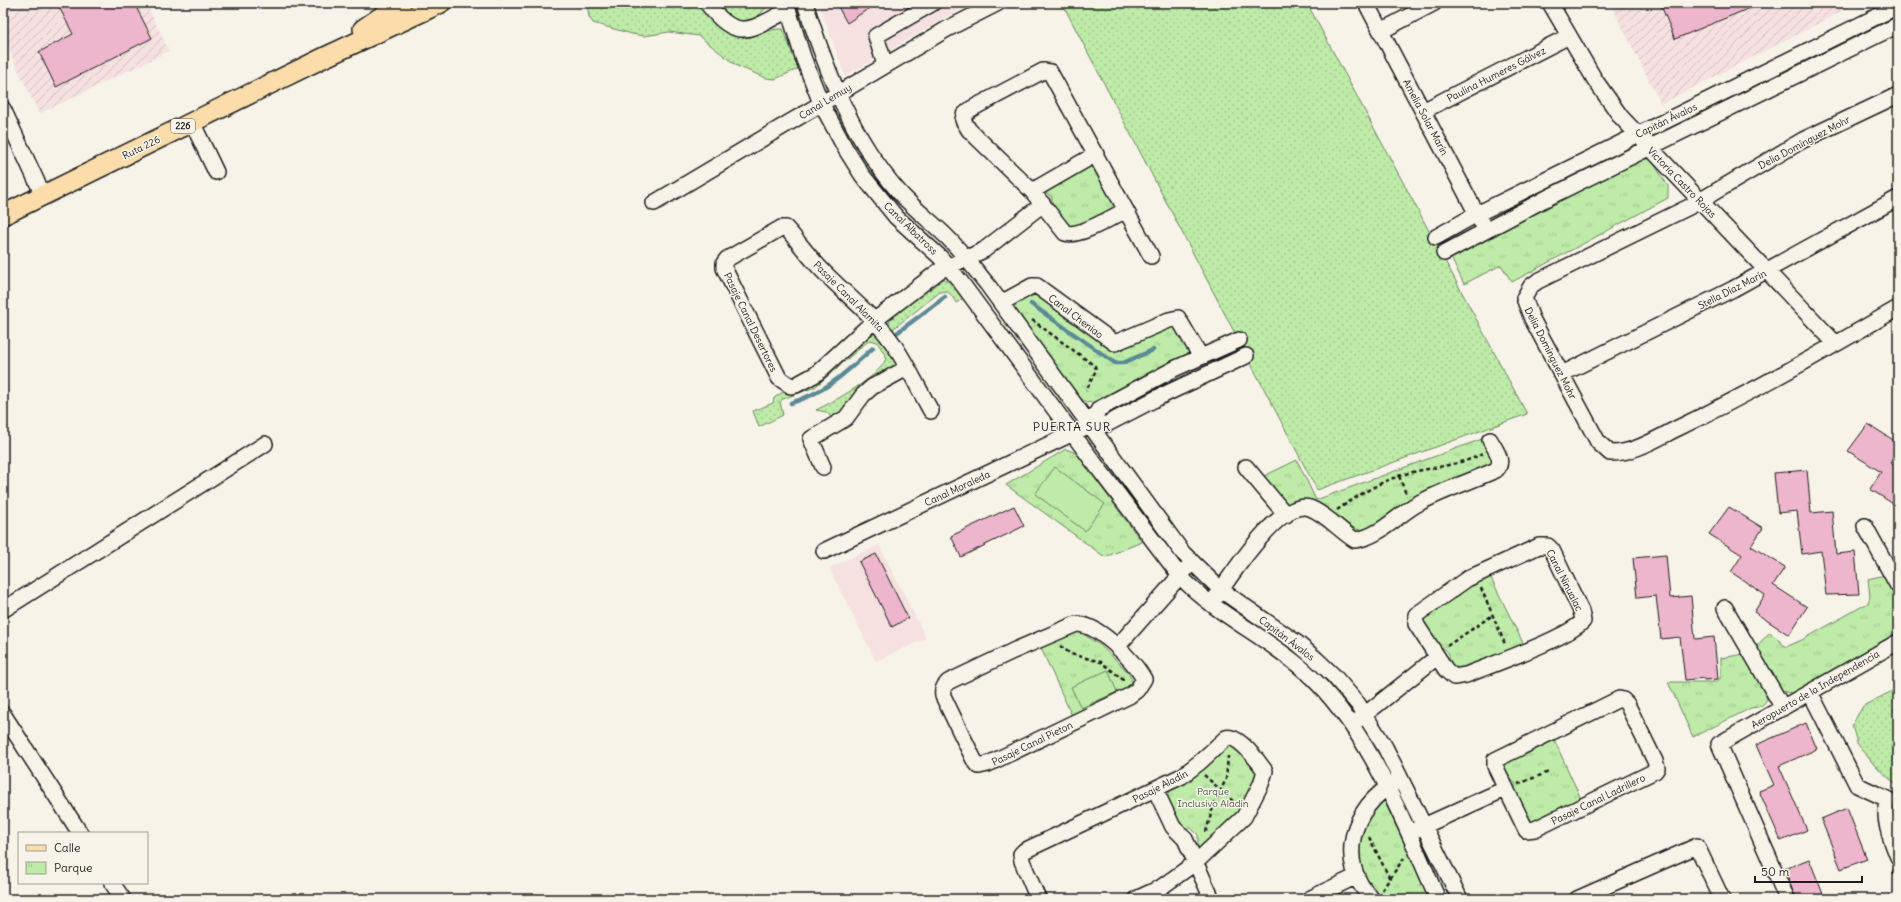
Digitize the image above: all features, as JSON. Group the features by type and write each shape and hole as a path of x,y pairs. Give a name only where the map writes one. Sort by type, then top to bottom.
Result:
{"main road":[{"name":"Ruta 226","path":"323,58 401,3"},
{"name":"Ruta 226","path":"3,214 323,58 441,3"}],"street":[{"path":"707,3 726,23 739,30 747,30 758,27 787,6"},
{"name":"Canal Albatross","path":"806,3 827,68 838,93 860,136 886,175 900,193 947,236 966,258 1001,303 1090,425"},
{"path":"885,65 876,36 933,3"},
{"name":"Canal Lemuy","path":"654,203 885,65 973,8 998,3"},
{"name":"Amelia Solar Marín","path":"1366,3 1485,230"},
{"path":"1381,31 1434,3"},
{"name":"Victoria Castro Rojas","path":"1550,3 1607,98 1649,147 1701,200 1836,344"},
{"name":"Canal Albatross","path":"787,6 805,63 821,103 845,148 873,190 896,217 949,266 1072,433"},
{"name":"Capitán Ávalos","path":"1436,237 1477,214 1898,6"},
{"name":"Capitán Ávalos","path":"1444,253 1485,230 1649,147 1898,25"},
{"name":"Paulina Humeres Gálvez","path":"1423,111 1569,36"},
{"path":"1126,210 1097,225 1070,234 1063,231 1032,191 969,130 963,120 966,113 1043,71 1048,70 1096,154 1151,256"},
{"name":"Delia Domínguez Mohr","path":"1898,95 1803,140 1701,200 1530,286 1524,298 1526,307 1598,442 1610,453 1617,453 1642,445 1733,401 1898,308"},
{"path":"3,109 43,195"},
{"path":"192,122 216,172"},
{"path":"1032,191 1096,154"},
{"name":"Stella Díaz Marín","path":"1562,374 1767,271 1898,198"},
{"path":"875,320 939,271 984,250 1043,204"},
{"name":"Pasaje Canal Desertores","path":"784,227 727,259 724,263 724,268 779,378 791,386 796,385 816,374 875,320"},
{"name":"Pasaje Canal Alamita","path":"784,227 820,268 875,320 893,343 931,411"},
{"name":"Canal Cheniao","path":"1001,303 1032,286 1037,286 1115,344 1169,320 1178,318 1201,357"},
{"path":"1090,425 1099,409 1201,357 1239,340"},
{"name":"Canal Moraleda","path":"824,551 1072,433 1090,425 1107,424 1246,356"},
{"path":"823,467 811,439 846,418 863,395 872,387 907,368"},
{"name":"Capitán Ávalos","path":"1090,425 1168,534 1192,563 1221,590 1312,655 1334,676 1365,714 1402,780 1460,899"},
{"name":"Capitán Ávalos","path":"1072,433 1180,576 1210,604 1304,670 1338,706 1352,724 1387,788 1438,899"},
{"path":"1210,604 1262,535 1274,523 1286,515 1304,507 1313,510 1355,540 1359,539 1385,527 1410,508 1434,496 1498,469 1500,461 1492,443"},
{"path":"3,610 265,444"},
{"path":"1246,467 1286,515"},
{"path":"1864,526 1898,586"},
{"name":"Canal Ninualac","path":"1539,546 1548,546 1552,550 1581,611 1582,621 1579,625 1510,657 1460,678 1454,677 1449,674 1436,656 1416,624 1416,615 1459,584 1476,575 1539,546"},
{"path":"1117,647 1192,563"},
{"path":"1725,608 1783,708"},
{"name":"Pasaje Canal Pieton","path":"1081,624 1095,630 1117,647 1139,671 1144,679 1137,690 1129,696 988,764 980,766 976,764 943,696 942,691 945,686 968,673 1072,625 1081,624"},
{"name":"Aeropuerto de la Independencia","path":"1787,899 1719,744 1898,642"},
{"path":"1352,724 1436,656"},
{"path":"1810,692 1857,784 1887,799 1885,812 1886,825 1898,857"},
{"name":"Pasaje Canal Ladrillero","path":"1619,699 1627,704 1657,764 1655,771 1651,774 1530,831 1523,827 1505,789 1495,766 1495,760 1497,758 1619,699"},
{"path":"3,714 79,832"},
{"path":"1136,899 1160,888 1195,863 1247,813 1265,771 1236,739 1230,737 1226,738"},
{"name":"Pasaje Aladín","path":"1038,899 1022,861 1021,854 1024,851 1155,790 1194,768 1226,738"},
{"path":"1376,896 1357,876 1354,866 1352,843 1359,819 1370,802 1387,788 1402,780"},
{"path":"1408,833 1505,789"},
{"path":"1155,790 1173,827 1185,839 1212,899"},
{"path":"1577,899 1697,846 1722,899"},
{"path":"1310,899 1357,876"},
{"path":"113,884 122,899"}],"path":[{"path":"1032,319 1095,366 1096,370 1086,391"},
{"path":"1325,518 1354,498 1399,476 1469,460 1492,443"},
{"path":"1399,476 1410,508"},
{"path":"1476,575 1510,657"},
{"path":"1436,656 1493,615"},
{"path":"1054,633 1059,644 1067,652 1077,657 1101,662 1137,690"},
{"path":"1204,839 1213,808 1228,774 1226,738"},
{"path":"1194,768 1247,813"},
{"path":"1505,789 1550,772"},
{"path":"1359,819 1390,879"},
{"path":"1376,896 1407,854"}],"shaded area":[{"path":"3,3 146,3 169,51 39,114 3,38"},
{"path":"819,3 971,3 845,76"},
{"path":"1610,3 1858,3 1661,104"},
{"path":"879,545 926,638 876,661 829,568"}],"green space":[{"path":"587,3 702,3 726,29 733,33 749,36 783,29 798,69 775,79 766,78 737,66 699,36 669,32 644,36 593,23 589,17"},
{"path":"712,3 771,3 752,22 741,26"},
{"path":"1062,3 1307,3 1527,414 1317,490"},
{"path":"1641,159 1651,159 1668,186 1668,198 1512,282 1501,265 1464,284 1451,258"},
{"path":"1088,163 1097,166 1117,209 1071,229 1052,208 1052,197 1046,193 1048,188"},
{"path":"939,279 944,279 951,283 964,298 956,303 948,292 940,292 893,329 901,341 898,344 887,328 891,317"},
{"path":"1030,290 1107,343 1175,323 1190,350 1189,354 1094,402 1087,403 1079,397 1011,304"},
{"path":"871,334 879,334 898,364 834,420 826,412 816,410 857,387 878,371 884,363 886,356 877,342 871,340 866,343 815,387 783,399 780,402 783,415 759,427 753,411 773,403 774,398 783,392 786,394 798,390"},
{"path":"1482,439 1494,457 1494,464 1365,531 1349,526 1318,503 1310,500 1285,504 1261,480 1264,476 1297,460 1316,500"},
{"path":"1066,449 1076,453 1142,542 1105,557 1006,485"},
{"path":"1055,467 1105,504 1085,531 1035,494"},
{"path":"1489,574 1525,647 1471,668 1454,671 1449,661 1448,652 1435,642 1421,623 1423,614"},
{"path":"1885,575 1898,597 1898,632 1792,693 1785,692 1780,688 1756,647 1770,632 1786,647 1804,639 1868,603 1870,596 1868,579"},
{"path":"1077,630 1100,645 1125,669 1134,686 1073,718 1039,644"},
{"path":"1744,654 1767,699 1764,704 1751,708 1693,737 1668,682 1717,682 1721,677 1721,658"},
{"path":"1108,670 1117,692 1081,708 1071,687"},
{"path":"1898,688 1898,786 1875,766 1857,743 1852,725 1863,706"},
{"path":"1552,735 1582,801 1530,825 1515,794 1515,783 1508,777 1499,764"},
{"name":"Parque Inclusivo Aladín","path":"1228,742 1256,765 1258,779 1243,811 1197,851 1195,848 1198,842 1198,835 1191,828 1181,827 1163,796 1164,788"},
{"path":"1383,798 1430,899 1385,899 1369,882 1360,860 1360,837 1363,826 1369,815"}],"building":[{"path":"57,3 134,3 152,38 56,87 39,52 73,34"},
{"path":"836,3 877,3 847,23"},
{"path":"1660,3 1762,3 1675,39"},
{"path":"1868,424 1898,443 1898,450 1890,463 1898,468 1898,507 1870,489 1881,472 1848,451"},
{"path":"1807,470 1811,513 1832,511 1836,554 1855,552 1859,594 1826,595 1821,551 1802,554 1797,511 1778,513 1774,473"},
{"path":"1014,506 1024,526 961,557 951,536"},
{"path":"1729,507 1763,528 1751,546 1785,567 1773,585 1807,607 1789,635 1754,612 1765,595 1731,572 1742,555 1709,534"},
{"path":"876,554 908,618 892,627 859,562"},
{"path":"1666,555 1670,598 1691,596 1695,639 1714,637 1718,679 1704,680 1704,678 1685,680 1680,637 1661,639 1656,596 1637,598 1633,558"},
{"path":"1806,723 1817,749 1779,766 1807,830 1781,841 1759,791 1774,785 1756,745"},
{"path":"1847,808 1867,859 1841,869 1821,819"},
{"path":"1809,859 1825,899 1796,899 1784,869"}],"waterway":[{"path":"898,332 945,297"},
{"path":"1031,304 1115,363 1123,363 1153,350"},
{"path":"791,403 826,387 845,373 873,348"}],"district":[{"name":"PUERTA SUR","path":"1072,427"}]}
